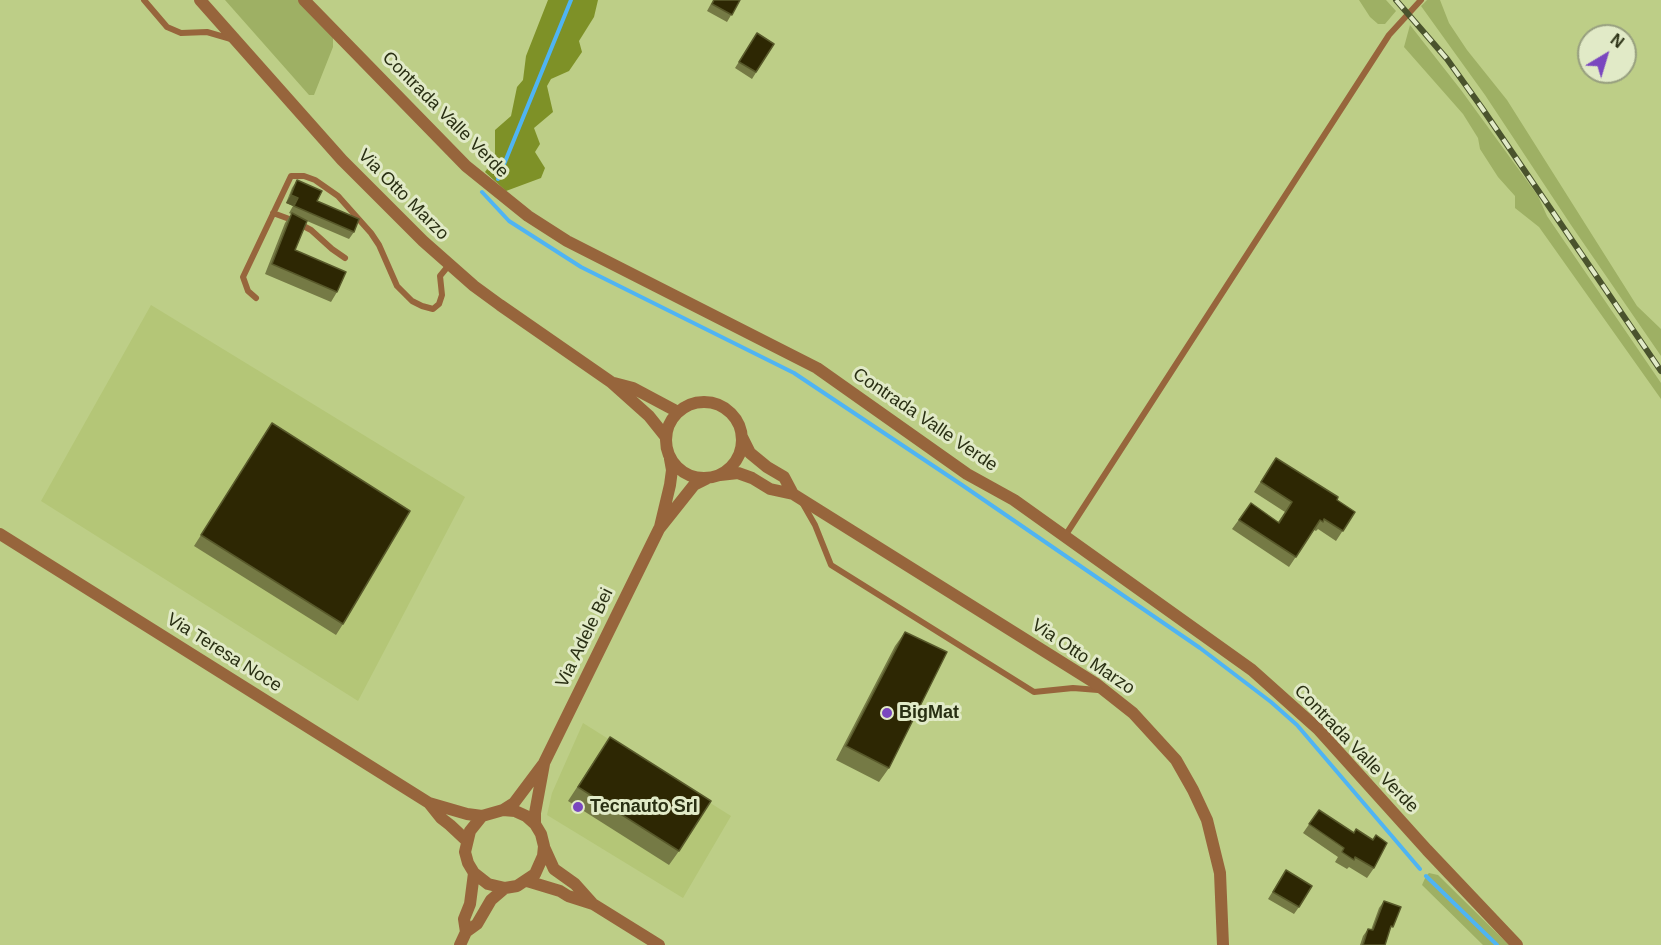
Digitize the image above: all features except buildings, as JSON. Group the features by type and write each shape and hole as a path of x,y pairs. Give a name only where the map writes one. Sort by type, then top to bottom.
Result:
{"street":[{"name":"Via Otto Marzo","path":"200,0 370,189 449,264 500,305 611,382 649,416 665,436"},
{"name":"Contrada Valle Verde","path":"304,0 499,195 567,241 817,368 967,474 1014,500 1252,670 1301,713 1517,945"},
{"name":"Via Otto Marzo","path":"611,382 633,388 678,412"},
{"path":"711,403 723,407 739,426 742,436 737,458 731,467 694,485 659,529 672,470 665,436 670,422 678,412 690,404 711,403"},
{"name":"Via Otto Marzo","path":"742,436 750,453 767,468 784,477 797,496"},
{"path":"670,458 685,473 697,478 714,476"},
{"name":"Via Otto Marzo","path":"714,476 738,473 770,489 797,496 1106,691 1133,713 1176,760 1200,804 1212,837 1220,873 1223,945"},
{"name":"Via Adele Bei","path":"503,810 514,804 544,763 659,529"},
{"name":"Via Teresa Noce","path":"0,534 429,803 482,816"},
{"name":"Via Adele Bei","path":"535,824 544,763"},
{"name":"Via Teresa Noce","path":"429,803 441,818 466,840"},
{"path":"544,846 540,866 527,881 505,888 488,884 474,873 465,852 466,840 475,823 482,816 503,810 515,811 526,816 535,824 554,869 575,885 593,904"},
{"path":"466,932 464,919 470,904 474,873"},
{"path":"527,881 593,904 659,945"},
{"path":"460,945 466,932 477,924 491,900 505,888"}],"lane":[{"path":"144,0 167,27 182,33 207,32 237,41"},
{"path":"1065,536 1389,35 1421,0"},
{"path":"256,298 248,291 243,277 291,176 304,176 327,187 338,196 371,232 402,293 422,306 433,309 439,304 442,295 440,276 449,264"},
{"path":"273,213 310,230 345,258"},
{"path":"797,496 815,525 831,565 1034,692 1073,688 1106,691"}],"shaded area":[{"path":"225,0 299,0 333,33 333,47 314,95 309,95"},
{"path":"548,0 598,0 594,17 579,41 582,52 569,71 551,79 547,86 553,112 534,128 540,144 535,152 545,168 541,178 506,191 485,172 495,158 495,130 511,116 517,87 523,80 526,56"},
{"path":"1359,0 1386,0 1396,11 1385,24 1378,24 1370,17"},
{"path":"1427,0 1440,0 1449,23 1467,50 1507,100 1637,306 1661,329 1661,356 1485,95 1421,6"},
{"path":"1410,25 1461,90 1538,196 1547,216 1661,383 1661,399 1539,227 1515,208 1515,196 1498,177 1480,149 1478,138 1463,114 1404,47"},
{"path":"151,305 465,497 358,701 41,501"},
{"path":"583,723 731,816 683,898 547,815 552,793"},
{"path":"1429,873 1438,875 1509,945 1483,945 1422,885"}],"waterway":[{"path":"498,179 571,0"},
{"path":"482,192 509,221 581,267 794,373 1200,648 1271,702 1297,725 1420,869"},
{"path":"1426,876 1497,945"}],"railway":[{"path":"1396,0 1447,59 1661,371"}],"place":[{"name":"BigMat","path":"887,713"},
{"name":"Tecnauto Srl","path":"578,807"}]}
